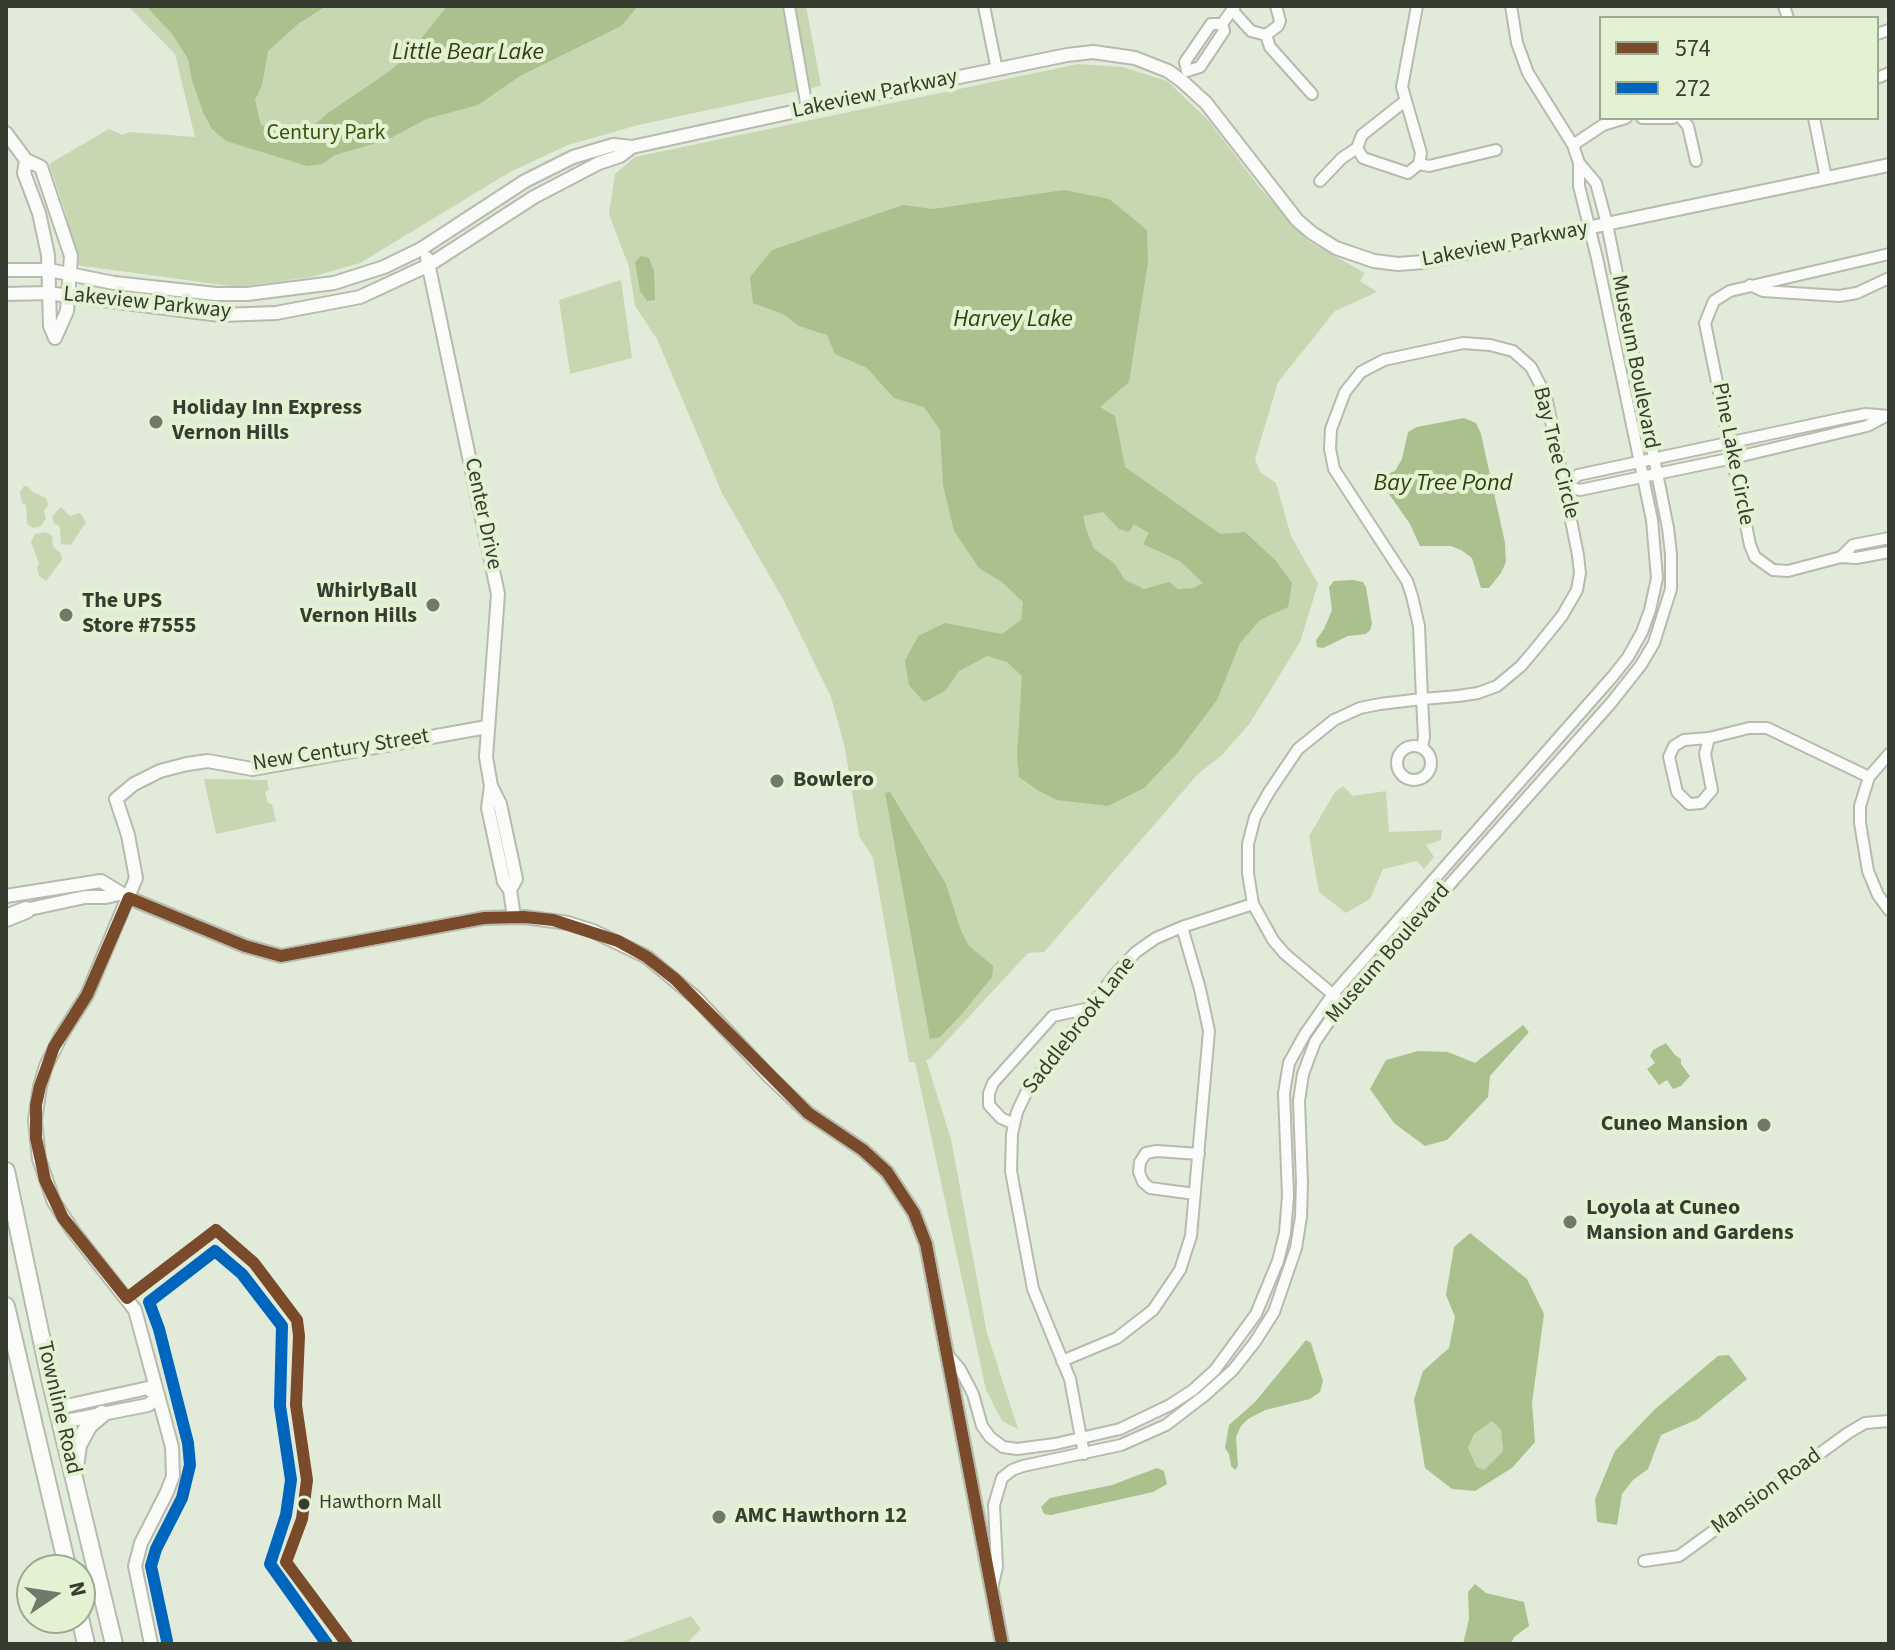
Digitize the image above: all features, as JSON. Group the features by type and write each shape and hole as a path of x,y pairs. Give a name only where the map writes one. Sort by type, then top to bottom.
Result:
{"main road":[{"path":"6,916 26,910"},
{"name":"Townline Road","path":"6,1171 59,1415 114,1644"},
{"name":"Townline Road","path":"6,1306 64,1554"},
{"path":"73,1476 78,1445 89,1425 102,1414"}],"street":[{"path":"789,6 807,108"},
{"path":"984,6 997,70"},
{"path":"1266,35 1280,21 1276,6"},
{"path":"1357,148 1363,158 1402,172 1412,172 1419,164 1421,153 1402,87 1417,6"},
{"path":"1511,6 1517,43 1528,73 1573,145 1579,163"},
{"path":"1185,76 1185,62 1211,24 1222,24 1233,8 1251,31 1266,35"},
{"path":"1266,35 1270,47 1312,94"},
{"name":"Lakeview Parkway","path":"6,270 49,270 201,293 247,294 334,283 384,267 424,247 525,181 573,157 613,145 632,147 807,108 1093,52 1135,58 1185,76 1297,220 1312,233 1353,256 1374,261 1418,263 1889,165"},
{"path":"1320,181 1342,158 1357,148 1362,135 1405,101"},
{"path":"1573,145 1603,125 1619,120"},
{"path":"1683,120 1688,126 1696,161"},
{"path":"1814,120 1826,178"},
{"path":"6,133 26,160 41,167 71,256 63,325 55,338 50,326 47,293 49,270 44,229 24,173 26,160"},
{"name":"Lakeview Parkway","path":"6,294 47,293 200,313 276,313 360,297 429,265 534,197 599,163 620,156 632,147"},
{"path":"1419,164 1429,166 1496,150"},
{"name":"Museum Boulevard","path":"948,1355 960,1369 973,1394 982,1426 1003,1447 1029,1448 1120,1429 1152,1416 1193,1390 1215,1370 1256,1314 1278,1261 1285,1233 1288,1196 1284,1093 1289,1063 1305,1034 1333,994 1628,657 1650,610 1657,578 1652,520 1579,186 1579,163"},
{"name":"Museum Boulevard","path":"992,1588 997,1567 994,1505 1002,1478 1012,1470 1037,1461 1121,1445 1177,1418 1233,1370 1255,1342 1274,1312 1286,1282 1301,1217 1299,1101 1303,1074 1315,1042 1344,1003 1611,703 1641,665 1662,622 1671,589 1671,554 1607,224 1596,183 1579,163"},
{"name":"Center Drive","path":"424,247 498,594 487,727 486,757 491,786 488,808 514,917"},
{"name":"Pine Lake Circle","path":"1889,254 1730,291 1714,301 1705,323 1755,557 1773,570 1788,571 1841,557 1856,558 1889,552"},
{"path":"1750,285 1763,291 1839,296 1857,293 1889,278"},
{"name":"Bay Tree Circle","path":"1344,1003 1285,954 1273,940 1253,904 1248,873 1248,844 1255,817 1298,749 1334,720 1360,708 1478,693 1497,686 1521,666 1562,616 1577,590 1580,573 1546,396 1531,367 1513,351 1490,345 1463,343 1384,360 1361,372 1345,392 1331,429 1330,449 1334,469 1407,581 1419,626 1422,699"},
{"path":"1565,486 1578,475 1866,414 1887,416"},
{"path":"1565,486 1580,490 1733,458 1867,426 1887,416"},
{"name":"Pine Lake Circle","path":"1841,557 1853,545 1889,538"},
{"path":"1422,699 1422,748"},
{"name":"New Century Street","path":"124,896 136,878 128,835 116,799 147,777 160,771 208,761 252,769 487,727"},
{"path":"1709,738 1705,754 1712,790 1706,800 1689,804 1677,792 1670,752 1684,740 1709,738 1749,728 1767,728 1869,777"},
{"path":"1889,754 1869,777 1860,806 1862,846 1873,883 1889,910"},
{"path":"6,896 101,881 124,896 245,946 281,956 439,925 514,917 568,923 608,937 647,957 696,998 808,1113 863,1150 887,1172 922,1231 1002,1644"},
{"path":"26,910 85,897 124,896"},
{"path":"124,896 87,995 46,1066 36,1105 36,1138 45,1180 54,1202 68,1225 135,1310 172,1447 174,1467 167,1492 141,1543 135,1566 151,1644"},
{"name":"Saddlebrook Lane","path":"1084,1454 1070,1379 1033,1289 1011,1171 1014,1124 1027,1091 1136,952 1156,938 1182,927 1253,904"},
{"path":"1062,1361 1117,1338 1153,1310 1172,1285 1191,1236 1208,1024 1182,927"},
{"path":"1014,1124 1001,1118 989,1105 993,1083 1053,1016 1090,1008"},
{"path":"1195,1194 1150,1188 1139,1172 1140,1162 1146,1153 1157,1151 1199,1154"},
{"path":"59,1415 148,1388 158,1397"},
{"path":"59,1415 102,1414 148,1405 158,1397"},
{"name":"Mansion Road","path":"1644,1561 1679,1556 1848,1433 1865,1423 1889,1421"}],"green space":[{"name":"Century Park","path":"128,6 806,6 821,86 638,125 568,145 510,172 360,263 311,277 237,287 77,265 66,214 49,164 109,129 122,135 129,132 195,137 175,54"},
{"path":"1078,64 1123,67 1167,81 1208,120 1260,188 1308,241 1365,273 1360,281 1377,292 1335,311 1278,382 1255,459 1260,472 1276,483 1291,536 1318,584 1300,642 1250,723 1221,756 1198,774 1044,952 1028,953 926,1060 951,1139 987,1333 1018,1429 1002,1421 986,1390 915,1062 909,1062 873,858 859,836 845,748 831,697 784,601 722,493 657,339 635,306 629,267 609,214 615,174 635,157"},
{"path":"621,280 632,358 570,374 559,300"},
{"path":"24,486 46,498 46,518 41,526 33,528 27,524 26,505 22,503 20,492"},
{"path":"61,507 70,516 80,513 86,522 71,545 61,544 60,527 54,523 52,516"},
{"path":"46,532 52,536 53,547 61,553 62,560 46,581 39,576 39,563 31,542 35,534"},
{"path":"204,779 267,780 269,790 265,792 276,821 216,834"},
{"path":"1343,786 1353,796 1386,791 1389,832 1442,830 1441,840 1426,845 1434,857 1424,869 1417,861 1383,869 1370,899 1346,913 1319,892 1309,836 1335,792"},
{"path":"1492,1420 1501,1430 1503,1451 1484,1470 1477,1467 1468,1448 1474,1434"},
{"path":"691,1616 701,1629 686,1644 616,1644"}],"water":[{"name":"Little Bear Lake","path":"146,6 326,6 298,24 268,51 262,85 255,100 261,126 292,126 306,132 328,113 390,71 409,54 447,6 638,6 621,26 520,76 478,105 426,119 387,140 335,155 322,164 307,166 226,141 212,129 192,80 188,59 173,35"},
{"name":"Harvey Lake","path":"1064,190 1109,199 1147,230 1148,262 1129,382 1100,407 1115,416 1125,467 1220,534 1245,532 1276,561 1292,583 1288,607 1260,620 1240,643 1217,700 1178,752 1144,788 1108,806 1057,800 1019,777 1017,755 1022,676 1007,662 987,656 959,671 945,691 924,702 909,685 905,661 918,636 945,623 1002,634 1021,620 1023,602 1002,582 979,568 954,531 943,485 940,430 924,407 894,398 867,368 835,354 827,335 799,326 783,314 753,303 750,277 772,250 903,205 933,209","holes":["1103,512 1119,529 1129,532 1134,524 1149,533 1143,544 1180,561 1203,583 1194,588 1178,589 1169,582 1144,589 1125,580 1114,563 1094,549 1083,516"]},
{"path":"641,256 649,258 654,271 655,300 647,301 640,291 635,262"},
{"name":"Bay Tree Pond","path":"1464,418 1476,423 1481,434 1505,543 1506,562 1489,588 1481,588 1472,558 1461,550 1451,546 1420,546 1410,524 1382,484 1383,476 1395,471 1402,459 1408,432 1417,427"},
{"path":"1334,581 1363,582 1366,587 1372,624 1370,630 1323,648 1317,647 1316,640 1332,610 1329,587"},
{"path":"890,792 946,884 969,946 993,966 992,977 961,1015 940,1037 930,1039 885,793"},
{"path":"1523,1025 1529,1032 1490,1076 1488,1097 1447,1140 1425,1146 1394,1123 1370,1089 1386,1060 1418,1051 1448,1052 1475,1063"},
{"path":"1666,1043 1681,1059 1690,1076 1681,1086 1673,1089 1667,1080 1659,1085 1647,1069 1655,1063 1650,1056 1653,1050"},
{"path":"1470,1233 1527,1279 1544,1314 1532,1403 1535,1442 1512,1468 1475,1491 1452,1489 1425,1468 1414,1400 1423,1371 1449,1348 1455,1317 1446,1295 1454,1247","holes":["1492,1421 1501,1430 1503,1451 1484,1470 1477,1467 1468,1448 1474,1434"]},
{"path":"1306,1340 1311,1343 1323,1381 1320,1392 1310,1399 1265,1410 1248,1419 1236,1437 1238,1466 1235,1470 1225,1448 1229,1425 1255,1402"},
{"path":"1729,1355 1747,1379 1698,1419 1661,1435 1648,1469 1633,1480 1622,1494 1617,1525 1597,1522 1595,1499 1615,1451 1655,1409 1718,1356"},
{"path":"1157,1468 1164,1471 1167,1484 1153,1492 1051,1515 1044,1514 1041,1507 1050,1498 1112,1485"},
{"path":"1475,1584 1486,1593 1524,1602 1529,1626 1514,1637 1511,1644 1463,1644 1469,1619 1468,1592"}],"transit line":[{"name":"574","path":"347,1644 286,1562 302,1519 307,1480 296,1405 297,1320 254,1263 216,1230 127,1298 63,1218 45,1180 36,1138 36,1105 40,1086 54,1047 87,995 129,898 245,946 281,956 484,918 553,920 618,941 647,957 675,979 808,1113 863,1150 887,1172 914,1213 926,1244 1002,1644"},
{"name":"272","path":"167,1641 151,1566 156,1549 182,1498 190,1465 188,1443 159,1329 149,1302 215,1251 242,1274 282,1326 280,1406 291,1480 286,1515 270,1564 327,1644"}],"place":[{"name":"Holiday Inn Express Vernon Hills","path":"156,422"},
{"name":"WhirlyBall Vernon Hills","path":"433,605"},
{"name":"The UPS Store #7555","path":"66,615"},
{"name":"Bowlero","path":"777,781"},
{"name":"Cuneo Mansion","path":"1764,1125"},
{"name":"Loyola at Cuneo Mansion and Gardens","path":"1570,1222"},
{"name":"Hawthorn Mall","path":"304,1504"},
{"name":"AMC Hawthorn 12","path":"719,1517"}]}
